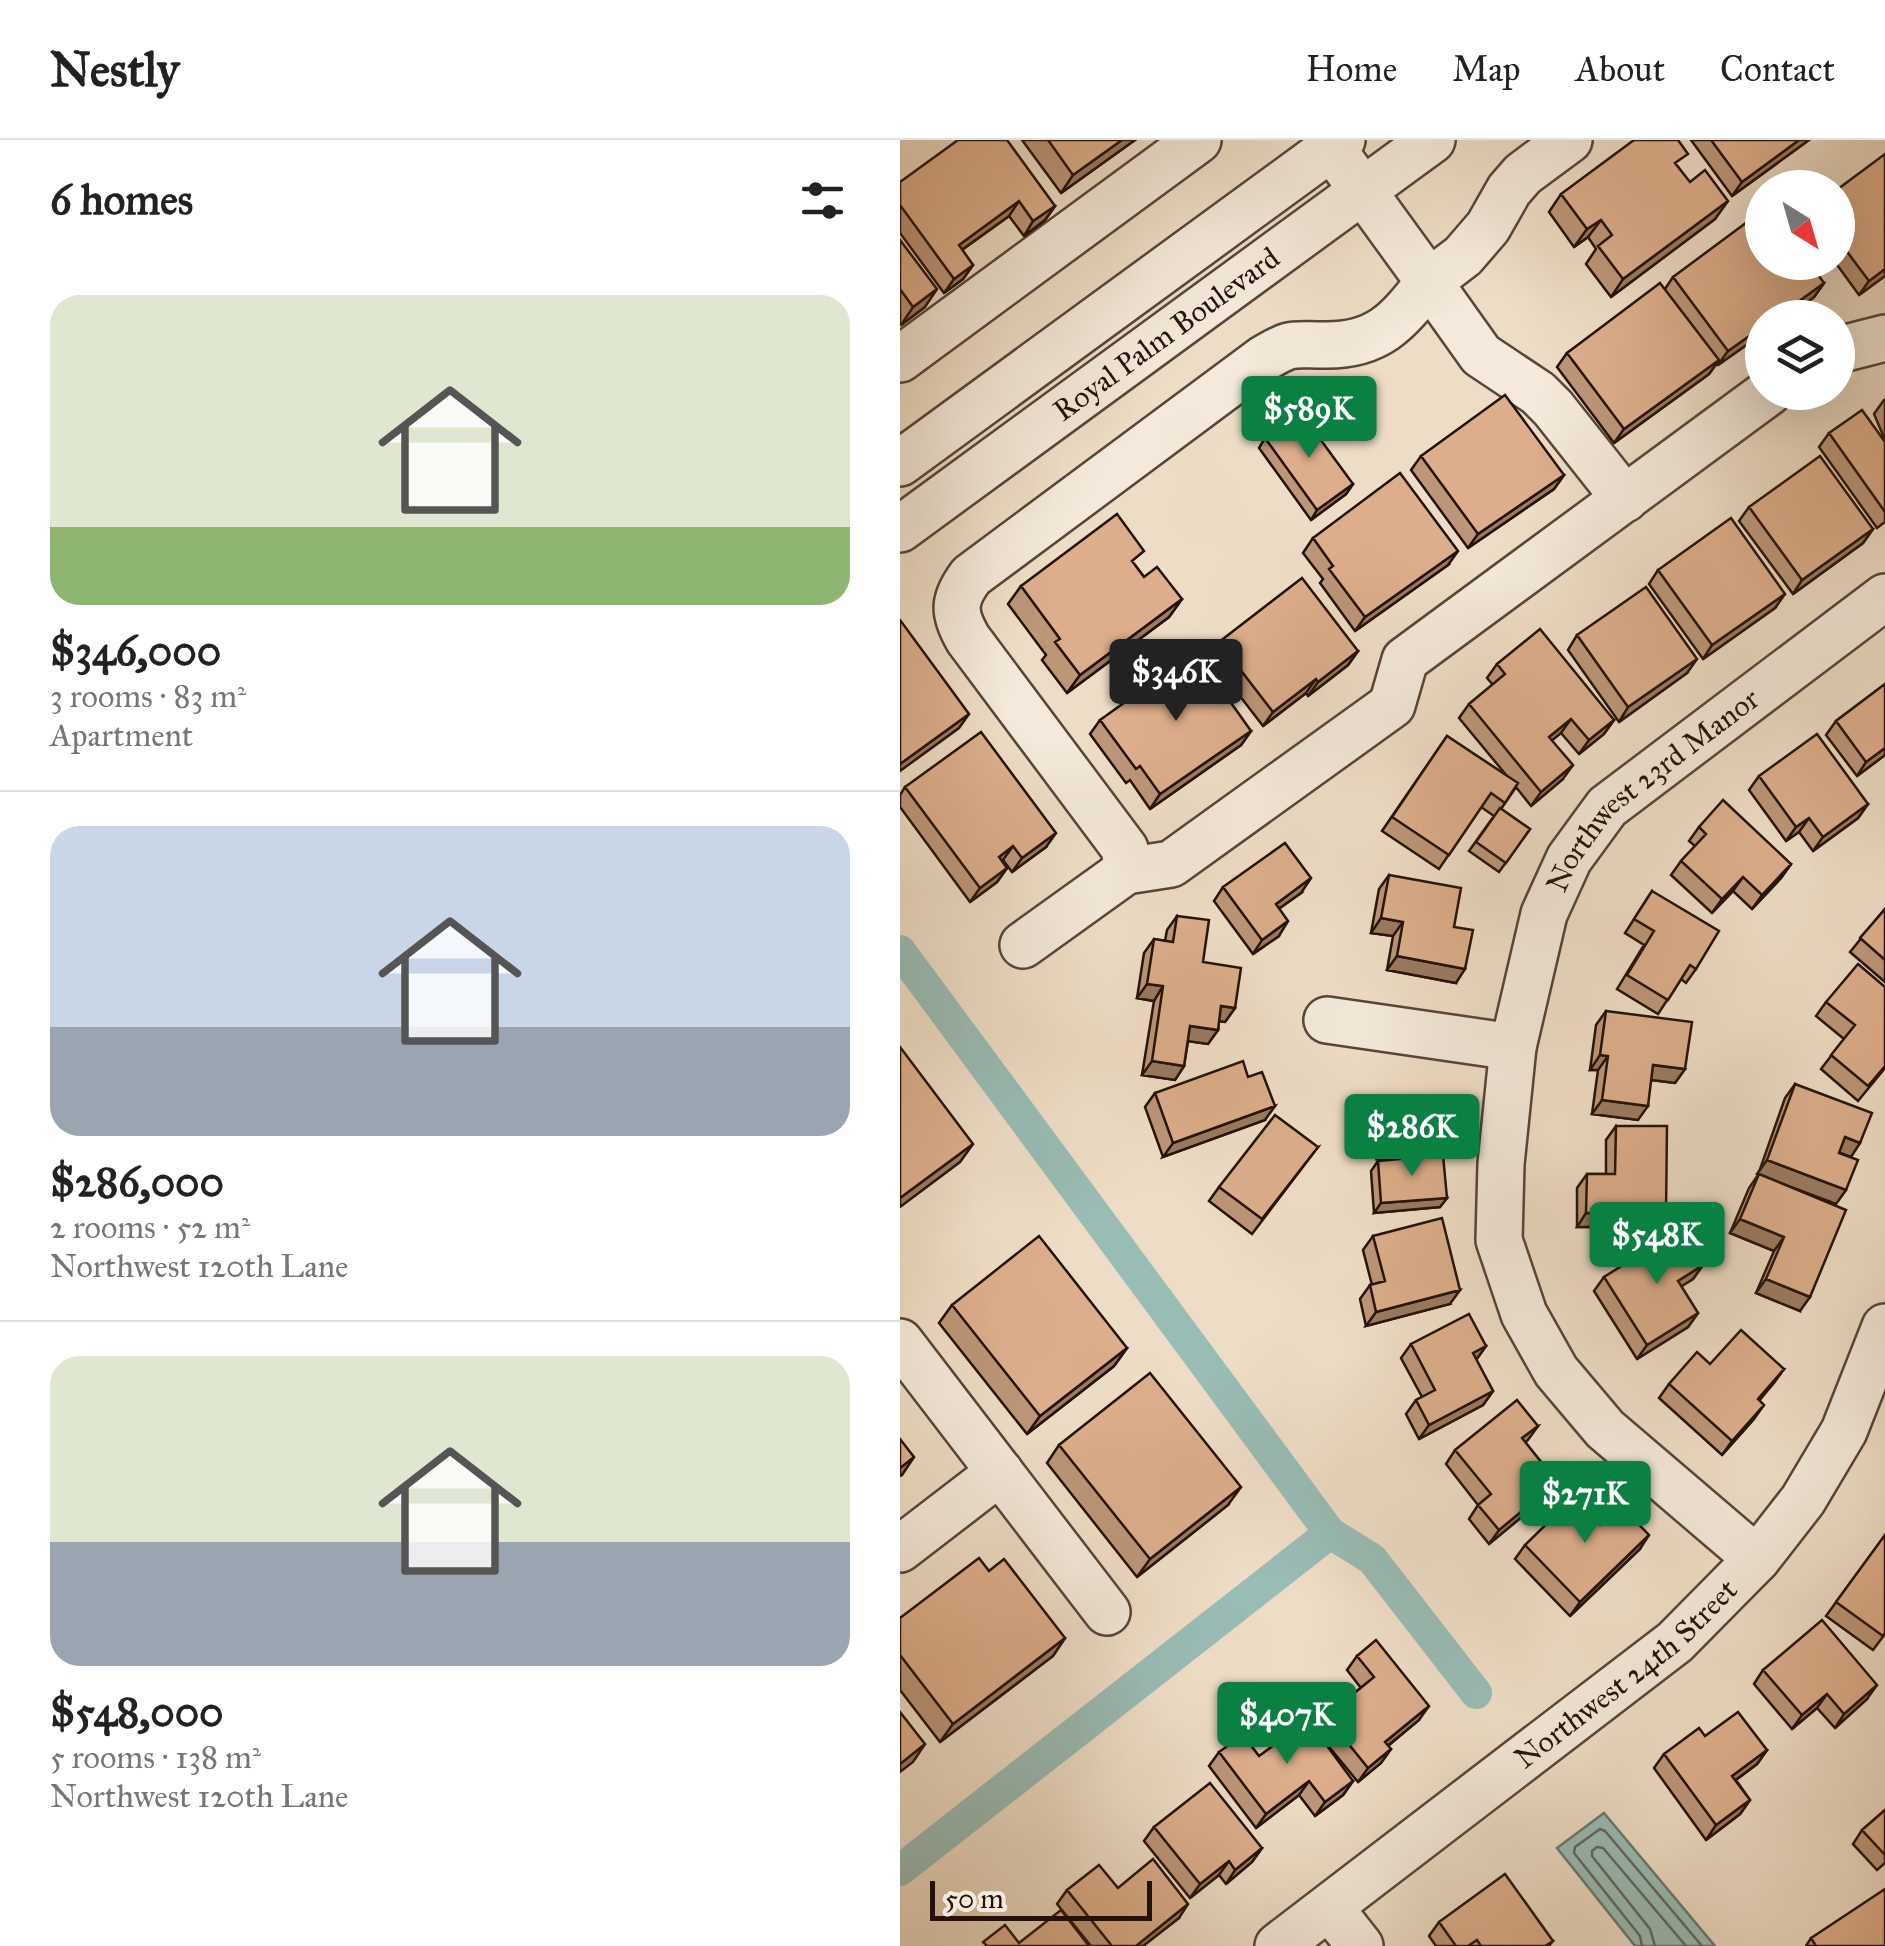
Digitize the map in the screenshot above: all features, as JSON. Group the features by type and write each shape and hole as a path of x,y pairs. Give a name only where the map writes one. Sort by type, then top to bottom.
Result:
{"street":[{"path":"900,358 1198,140"},
{"name":"Royal Palm Boulevard","path":"900,529 1432,140"},
{"path":"1126,871 1124,849 962,628 956,614 962,588 972,576 1264,359 1298,343 1326,346 1358,342 1382,332 1398,320 1429,282 1464,256 1523,174 1569,140"},
{"path":"1333,143 1362,190 1481,354 1553,408 1624,499"},
{"name":"Royal Palm Boulevard","path":"900,463 1333,143"},
{"path":"1855,346 1885,338"},
{"path":"1023,945 1126,871 1171,864 1392,704 1405,660 1745,410"},
{"name":"Northwest 23rd Manor","path":"1757,1559 1605,1429 1556,1371 1524,1314 1499,1240 1501,1164 1513,1048 1544,914 1569,859 1607,806 1885,597"},
{"path":"1327,1020 1513,1048"},
{"name":"Northwest 24th Street","path":"1278,1946 1675,1642 1757,1559 1803,1500 1844,1431 1885,1327"},
{"path":"900,1342 1107,1612"},
{"path":"900,1549 1000,1472"},
{"path":"1330,1908 1360,1946"}],"water":[{"path":"1604,1813 1715,1946 1635,1946 1557,1848"}],"building":[{"path":"958,140 1007,140 1055,206 1033,221 1019,201 959,245 973,265 954,279 900,205 900,182"},
{"path":"1048,140 1122,140 1073,175"},
{"path":"1634,140 1678,140 1688,154 1675,163 1690,182 1705,170 1728,201 1623,279 1598,246 1612,235 1601,220 1587,229 1561,194"},
{"path":"1711,140 1799,140 1758,170 1745,170 1742,182"},
{"path":"1885,154 1885,269 1869,281 1855,262 1855,176"},
{"path":"1745,224 1745,280 1824,283 1801,300 1745,300 1745,339 1728,351 1673,277"},
{"path":"900,240 937,289 913,307 900,289"},
{"path":"1660,283 1719,360 1624,429 1567,353"},
{"path":"1505,395 1564,475 1478,534 1421,456"},
{"path":"1862,410 1885,442 1885,512 1829,433"},
{"path":"1301,413 1353,484 1317,510 1265,438"},
{"path":"1820,456 1873,529 1802,580 1749,507"},
{"path":"1400,473 1458,551 1365,617 1329,569 1333,566 1313,538"},
{"path":"1117,514 1144,551 1132,561 1144,577 1157,567 1182,599 1080,675 1055,642 1060,639 1021,586"},
{"path":"1731,518 1785,594 1712,645 1658,570"},
{"path":"1302,578 1358,651 1273,712 1219,642"},
{"path":"1646,587 1697,659 1628,707 1577,635"},
{"path":"900,620 969,714 900,764"},
{"path":"1540,629 1614,720 1589,740 1571,719 1549,737 1573,765 1541,792 1469,704 1505,674 1497,664"},
{"path":"1195,652 1251,731 1160,794 1100,720"},
{"path":"1885,684 1885,748 1866,762 1836,721"},
{"path":"981,732 1056,833 1022,858 1013,846 999,857 1007,868 980,888 905,787"},
{"path":"1817,734 1868,804 1823,837 1809,818 1796,827 1759,776"},
{"path":"1447,736 1518,783 1505,803 1491,793 1449,855 1392,817"},
{"path":"1723,800 1791,864 1762,895 1743,877 1722,899 1681,861 1706,834 1699,827"},
{"path":"1500,808 1530,829 1506,863 1476,842"},
{"path":"1285,843 1311,878 1276,904 1288,921 1262,940 1223,887"},
{"path":"1389,875 1461,888 1454,927 1473,930 1465,969 1397,956 1403,922 1381,918"},
{"path":"1652,891 1719,931 1696,969 1690,965 1668,1000 1627,975 1654,931 1634,919"},
{"path":"1885,909 1885,960 1860,938"},
{"path":"1177,916 1209,920 1203,962 1241,968 1235,1008 1221,1006 1218,1030 1190,1026 1184,1066 1152,1061 1163,986 1147,984 1154,939 1173,942"},
{"path":"1858,964 1885,987 1885,1066 1868,1086 1831,1055 1855,1025 1826,1002"},
{"path":"1606,1011 1692,1022 1685,1069 1653,1065 1648,1106 1602,1100 1608,1056 1600,1055"},
{"path":"900,1047 973,1144 900,1198"},
{"path":"1243,1061 1248,1077 1262,1072 1275,1106 1173,1143 1155,1093"},
{"path":"1795,1084 1872,1113 1860,1143 1845,1137 1839,1153 1858,1160 1846,1190 1767,1160"},
{"path":"1431,1100 1432,1120 1447,1119 1449,1146 1384,1149 1382,1102"},
{"path":"1275,1115 1318,1147 1262,1219 1219,1187"},
{"path":"1616,1126 1667,1126 1666,1213 1586,1213 1587,1174 1615,1174"},
{"path":"1443,1155 1447,1198 1381,1203 1378,1161"},
{"path":"1759,1174 1846,1210 1810,1297 1766,1279 1784,1237 1740,1219"},
{"path":"1442,1218 1460,1290 1376,1312 1370,1285 1385,1281 1373,1236"},
{"path":"1680,1229 1703,1265 1678,1281 1698,1313 1647,1345 1604,1277"},
{"path":"1039,1236 1127,1348 1040,1416 952,1305"},
{"path":"1469,1314 1486,1346 1473,1353 1493,1391 1429,1425 1416,1400 1435,1390 1411,1344"},
{"path":"1741,1330 1784,1369 1758,1399 1764,1405 1732,1441 1669,1384 1697,1352 1710,1364"},
{"path":"1150,1373 1241,1487 1150,1559 1059,1445"},
{"path":"1517,1400 1538,1426 1522,1438 1557,1482 1499,1530 1478,1505 1491,1494 1455,1450"},
{"path":"900,1439 914,1457 900,1468"},
{"path":"1573,1498 1600,1525 1620,1505 1649,1535 1580,1602 1525,1545"},
{"path":"1885,1535 1885,1633 1883,1636 1836,1602"},
{"path":"979,1558 989,1571 1004,1559 1065,1638 953,1724 900,1655 900,1618"},
{"path":"1822,1620 1877,1685 1844,1714 1827,1694 1802,1715 1763,1670"},
{"path":"1376,1640 1429,1706 1385,1742 1391,1749 1368,1768 1326,1716 1374,1677 1357,1656"},
{"path":"900,1712 925,1744 900,1764"},
{"path":"1738,1712 1767,1750 1732,1776 1750,1800 1716,1825 1664,1754 1699,1728 1705,1736"},
{"path":"1308,1720 1353,1781 1325,1802 1309,1781 1266,1814 1219,1752 1243,1735 1259,1756"},
{"path":"1210,1783 1262,1848 1235,1870 1229,1861 1200,1884 1154,1827"},
{"path":"1885,1810 1885,1855 1862,1830"},
{"path":"1153,1859 1188,1904 1136,1946 1112,1946 1067,1890 1099,1865 1118,1888"},
{"path":"1505,1874 1553,1941 1545,1946 1481,1946 1477,1940 1468,1946 1456,1946 1439,1922"},
{"path":"1885,1889 1885,1946 1816,1946 1811,1938"},
{"path":"1061,1910 1089,1946 987,1946 983,1942 1005,1925 1019,1943"}],"waterway":[{"path":"900,951 1330,1533 900,1870"},
{"path":"1330,1533 1372,1559 1476,1693"}]}
